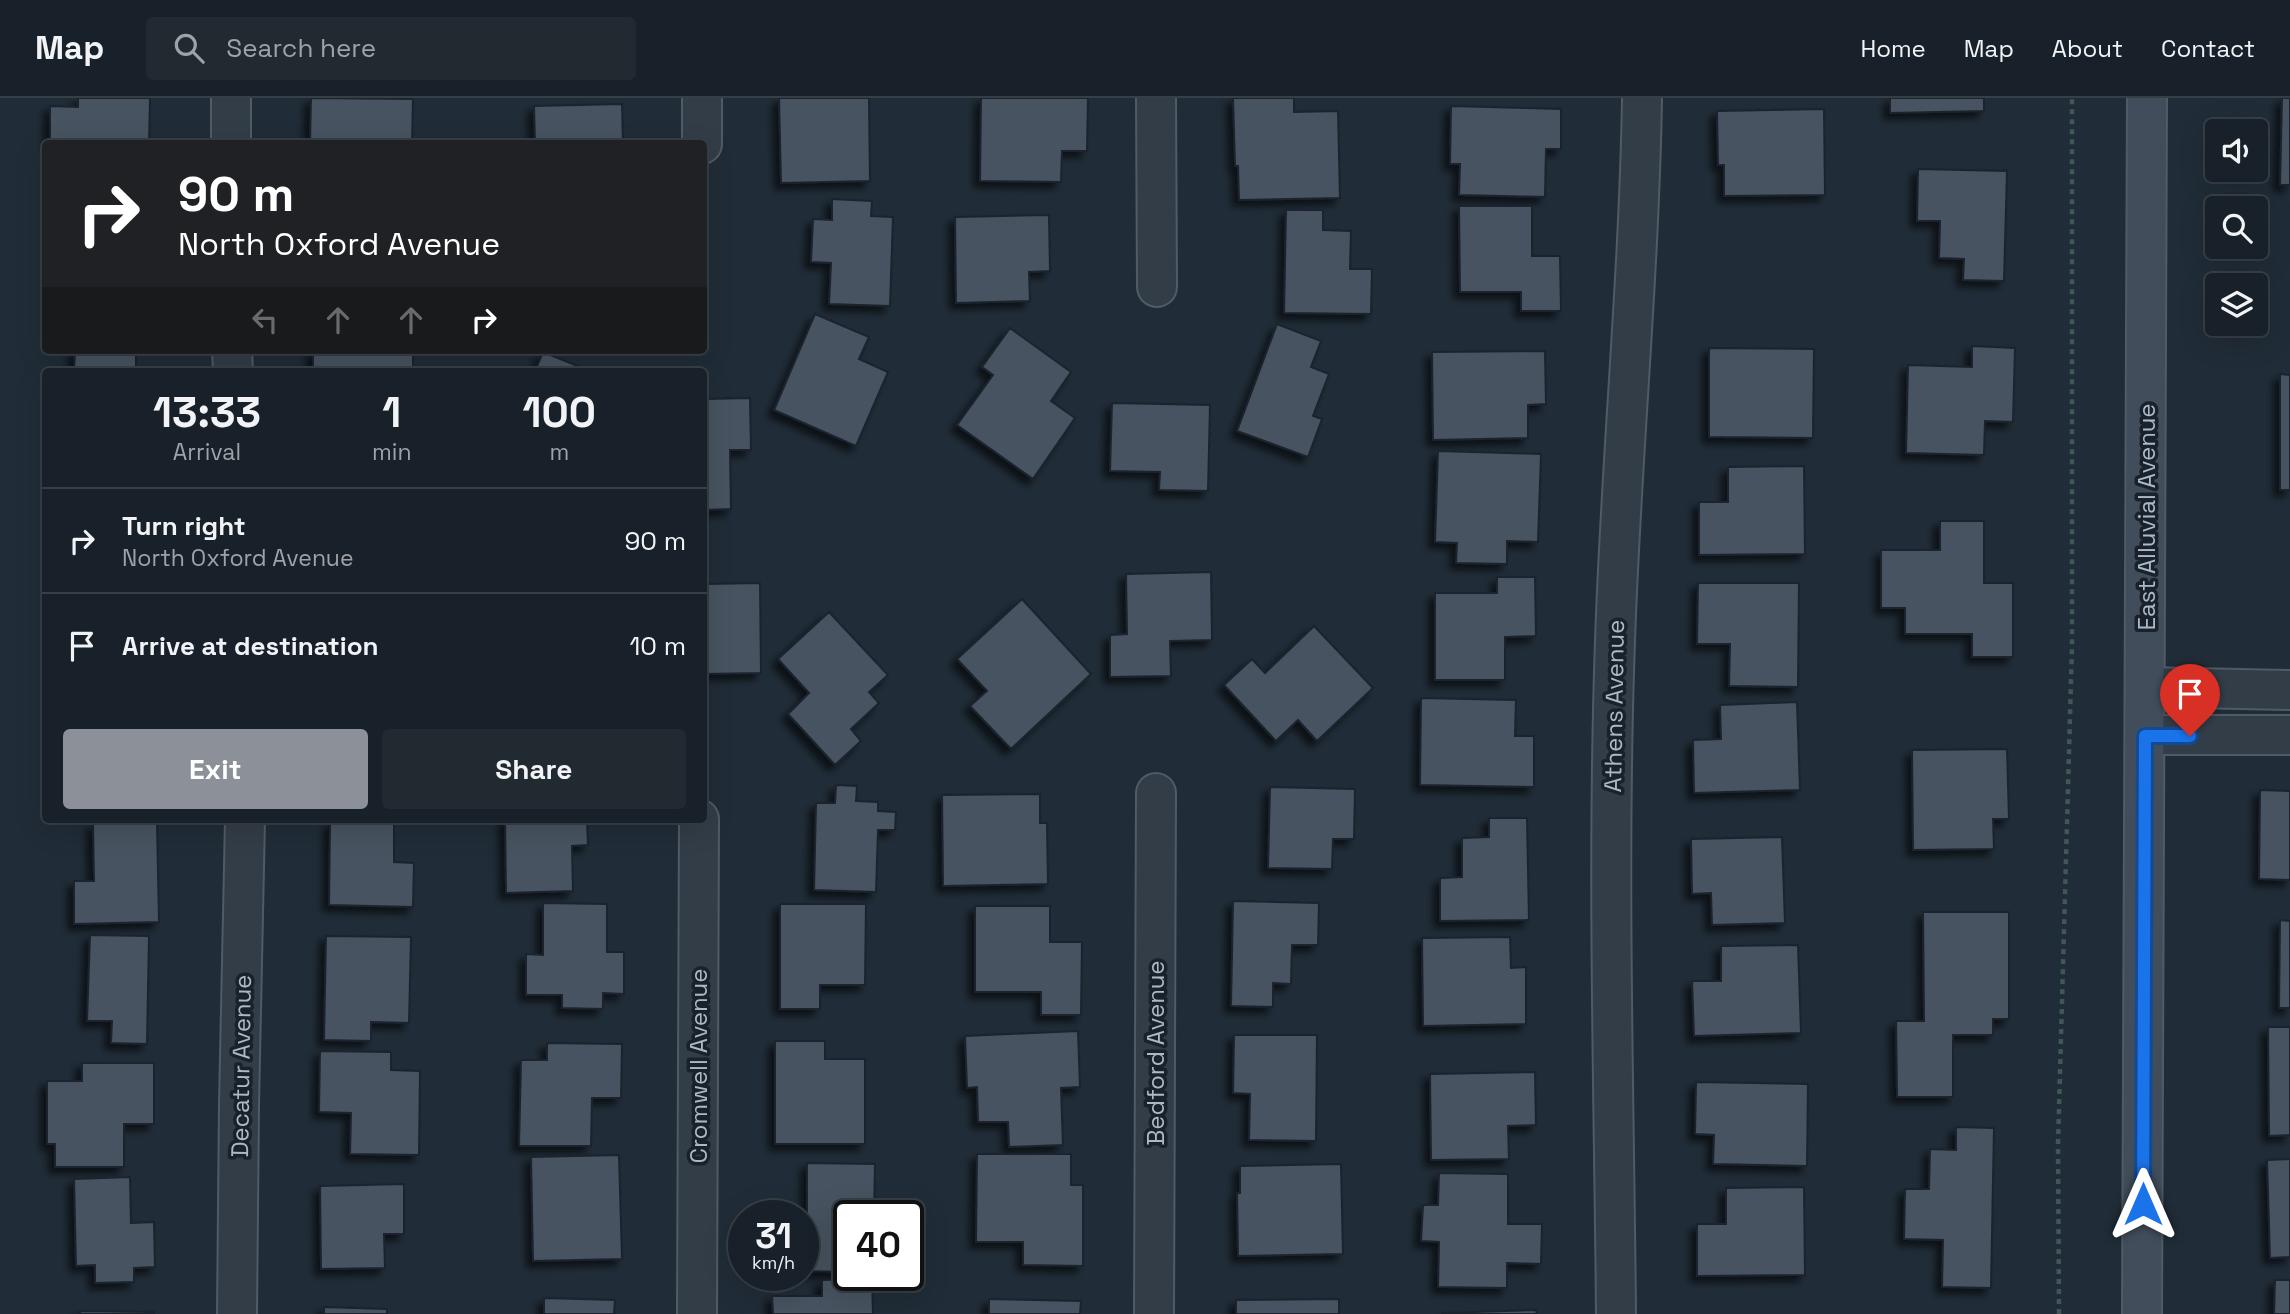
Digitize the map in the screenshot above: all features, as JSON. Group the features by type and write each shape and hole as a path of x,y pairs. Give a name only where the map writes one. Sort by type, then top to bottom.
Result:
{"street":[{"path":"231,98 231,140"},
{"path":"702,98 702,140"},
{"path":"1156,98 1157,287"},
{"name":"Athens Avenue","path":"1616,1314 1612,816 1615,641 1642,98"},
{"name":"East Alluvial Avenue","path":"2142,1314 2147,98"},
{"path":"2145,687 2277,690 2277,735 2145,736"},
{"name":"Bedford Avenue","path":"1154,1314 1156,793"},
{"name":"Decatur Avenue","path":"237,1314 245,823"},
{"name":"Cromwell Avenue","path":"697,1314 699,823"}],"path":[{"path":"2059,1314 2059,1144 2072,646 2072,98"}],"building":[{"path":"78,98 150,98 149,140 50,140 50,106 78,107"},
{"path":"311,98 413,99 412,140 310,140"},
{"path":"779,98 869,98 870,181 781,183"},
{"path":"981,98 1088,98 1087,151 1062,151 1061,182 980,181"},
{"path":"1233,98 1294,98 1294,112 1338,111 1340,198 1239,200"},
{"path":"1890,98 1984,98 1984,111 1890,113"},
{"path":"2282,98 2290,98 2290,185 2280,185"},
{"path":"622,104 623,140 535,140 534,106"},
{"path":"1451,106 1561,109 1561,149 1546,149 1545,197 1459,195 1460,164 1450,164"},
{"path":"1824,109 1825,195 1724,196 1724,165 1718,165 1717,111"},
{"path":"1918,169 2007,171 2004,281 1963,280 1964,259 1939,258 1940,221 1917,221"},
{"path":"832,199 872,201 871,216 893,217 890,306 829,304 831,263 811,262 813,219 832,220"},
{"path":"1459,206 1532,206 1532,256 1560,256 1561,311 1521,311 1521,292 1460,292"},
{"path":"1286,210 1323,210 1323,230 1351,231 1350,269 1372,269 1371,314 1284,313"},
{"path":"1049,215 1050,271 1029,272 1030,301 956,303 955,217"},
{"path":"815,314 869,337 859,359 888,372 856,446 774,410"},
{"path":"1277,324 1321,341 1311,367 1329,374 1313,416 1322,419 1308,457 1237,431"},
{"path":"1010,328 1071,372 1051,401 1075,418 1033,479 957,425 993,375 982,367"},
{"path":"1972,346 2015,348 2013,422 1985,421 1984,455 1906,453 1908,365 1972,367"},
{"path":"1709,348 1814,349 1813,438 1709,437"},
{"path":"1545,351 1546,404 1528,405 1528,438 1433,440 1432,352"},
{"path":"75,354 136,354 136,368 74,368"},
{"path":"313,354 413,354 413,368 313,368"},
{"path":"542,354 548,354 583,368 536,368"},
{"path":"2280,374 2290,375 2290,490 2280,490"},
{"path":"750,398 751,450 730,450 731,509 707,510 707,399"},
{"path":"1112,403 1210,405 1208,491 1159,490 1160,472 1110,471"},
{"path":"1438,451 1541,454 1538,542 1507,541 1507,564 1456,563 1457,543 1435,542"},
{"path":"1804,466 1805,554 1699,555 1699,502 1728,502 1728,467"},
{"path":"1940,521 1984,521 1984,583 2013,583 2013,657 1972,657 1972,634 1905,634 1905,608 1881,608 1881,550 1940,550"},
{"path":"1211,572 1212,640 1170,641 1171,676 1110,677 1110,635 1127,634 1126,574"},
{"path":"1497,577 1535,577 1536,636 1505,637 1505,680 1435,680 1435,593 1497,593"},
{"path":"760,583 761,673 707,674 707,584"},
{"path":"1698,583 1799,583 1798,687 1729,686 1730,644 1697,644"},
{"path":"1022,599 1091,674 1011,749 970,706 987,691 957,659"},
{"path":"829,612 888,675 869,692 879,703 851,729 861,741 835,765 788,714 809,693 778,659"},
{"path":"1314,626 1373,688 1317,741 1298,720 1276,741 1224,685 1252,659 1265,673"},
{"path":"1421,698 1516,700 1515,736 1534,736 1534,787 1420,785"},
{"path":"1797,702 1800,790 1694,793 1693,740 1721,739 1720,705"},
{"path":"2007,749 2009,819 1993,819 1994,849 1913,850 1912,750"},
{"path":"836,785 857,786 856,801 878,802 878,811 896,812 895,830 878,830 876,892 814,890 816,803 835,803"},
{"path":"1270,787 1355,789 1354,839 1333,839 1332,869 1268,868"},
{"path":"2260,790 2290,791 2290,880 2259,879"},
{"path":"1040,794 1040,823 1047,823 1048,884 943,886 942,795"},
{"path":"1489,818 1527,818 1529,920 1440,921 1440,878 1462,877 1462,838 1489,837"},
{"path":"157,823 159,922 74,924 74,881 94,881 93,824"},
{"path":"330,823 394,824 394,862 414,863 413,907 329,905"},
{"path":"505,823 587,823 588,845 572,846 573,891 506,893"},
{"path":"1782,837 1785,923 1712,925 1711,893 1692,894 1691,839"},
{"path":"1233,901 1319,903 1318,945 1292,945 1291,984 1273,983 1273,1007 1231,1006"},
{"path":"543,903 607,904 607,952 624,952 624,994 603,993 603,1009 562,1008 562,995 526,995 526,954 543,955"},
{"path":"780,904 866,904 865,985 820,985 820,1009 780,1009"},
{"path":"975,906 1050,906 1050,942 1082,942 1081,1015 1041,1015 1041,992 975,992"},
{"path":"1923,912 2009,912 2009,1019 1993,1019 1993,1035 1953,1035 1953,1097 1897,1097 1896,1021 1924,1021"},
{"path":"2280,920 2290,921 2290,1008 2279,1008"},
{"path":"90,935 149,936 147,1044 111,1043 112,1021 87,1021"},
{"path":"326,936 411,937 409,1023 371,1022 371,1041 324,1040"},
{"path":"1510,937 1511,968 1526,967 1526,1024 1423,1026 1422,938"},
{"path":"1798,945 1801,1033 1694,1036 1692,981 1721,981 1721,946"},
{"path":"2268,1027 2290,1027 2290,1135 2269,1136"},
{"path":"1078,1031 1080,1087 1061,1088 1063,1145 1009,1147 1008,1122 978,1122 977,1087 967,1088 965,1036"},
{"path":"1234,1035 1317,1035 1316,1141 1249,1140 1250,1094 1233,1093"},
{"path":"775,1041 825,1041 825,1059 865,1059 865,1144 775,1144"},
{"path":"547,1043 622,1044 621,1098 592,1098 591,1146 519,1146 521,1060 547,1060"},
{"path":"320,1051 391,1052 391,1070 420,1071 419,1155 350,1154 351,1113 319,1112"},
{"path":"82,1063 154,1063 154,1124 124,1124 124,1167 55,1167 55,1144 47,1144 47,1081 82,1081"},
{"path":"1535,1072 1536,1125 1508,1126 1509,1159 1431,1160 1430,1074"},
{"path":"1696,1082 1808,1084 1807,1166 1713,1164 1714,1135 1695,1134"},
{"path":"1956,1127 1994,1128 1991,1288 1942,1287 1943,1240 1904,1239 1905,1189 1929,1189 1930,1149 1956,1150"},
{"path":"977,1154 1071,1154 1071,1185 1083,1185 1083,1266 1023,1265 1023,1242 976,1242"},
{"path":"619,1155 622,1259 533,1261 531,1157"},
{"path":"2290,1159 2290,1257 2270,1258 2267,1160"},
{"path":"807,1163 875,1164 874,1200 833,1200 833,1272 819,1271 819,1200 807,1200"},
{"path":"1341,1164 1343,1254 1238,1256 1237,1193 1240,1193 1240,1166"},
{"path":"1439,1173 1508,1174 1508,1224 1542,1224 1541,1264 1507,1263 1507,1288 1438,1287 1439,1242 1421,1241 1423,1205 1438,1205"},
{"path":"130,1177 131,1223 154,1222 155,1267 134,1268 134,1282 95,1283 95,1265 76,1266 74,1179"},
{"path":"404,1184 404,1234 384,1234 385,1268 321,1269 320,1186"},
{"path":"1804,1187 1805,1275 1697,1276 1697,1224 1726,1224 1726,1188"},
{"path":"822,1280 833,1280 833,1291 872,1291 873,1314 773,1314 772,1296 822,1296"},
{"path":"2275,1280 2290,1280 2290,1314 2274,1314"},
{"path":"544,1298 615,1300 614,1314 544,1314"},
{"path":"989,1299 1081,1301 1080,1314 989,1314"},
{"path":"1339,1299 1339,1314 1236,1314 1236,1300"},
{"path":"324,1307 387,1309 387,1314 324,1314"},
{"path":"1536,1310 1537,1314 1442,1314 1442,1313"},
{"path":"80,1311 154,1312 154,1314 80,1314"}],"route":[{"path":"2143,1204 2145,736 2190,736"}]}
